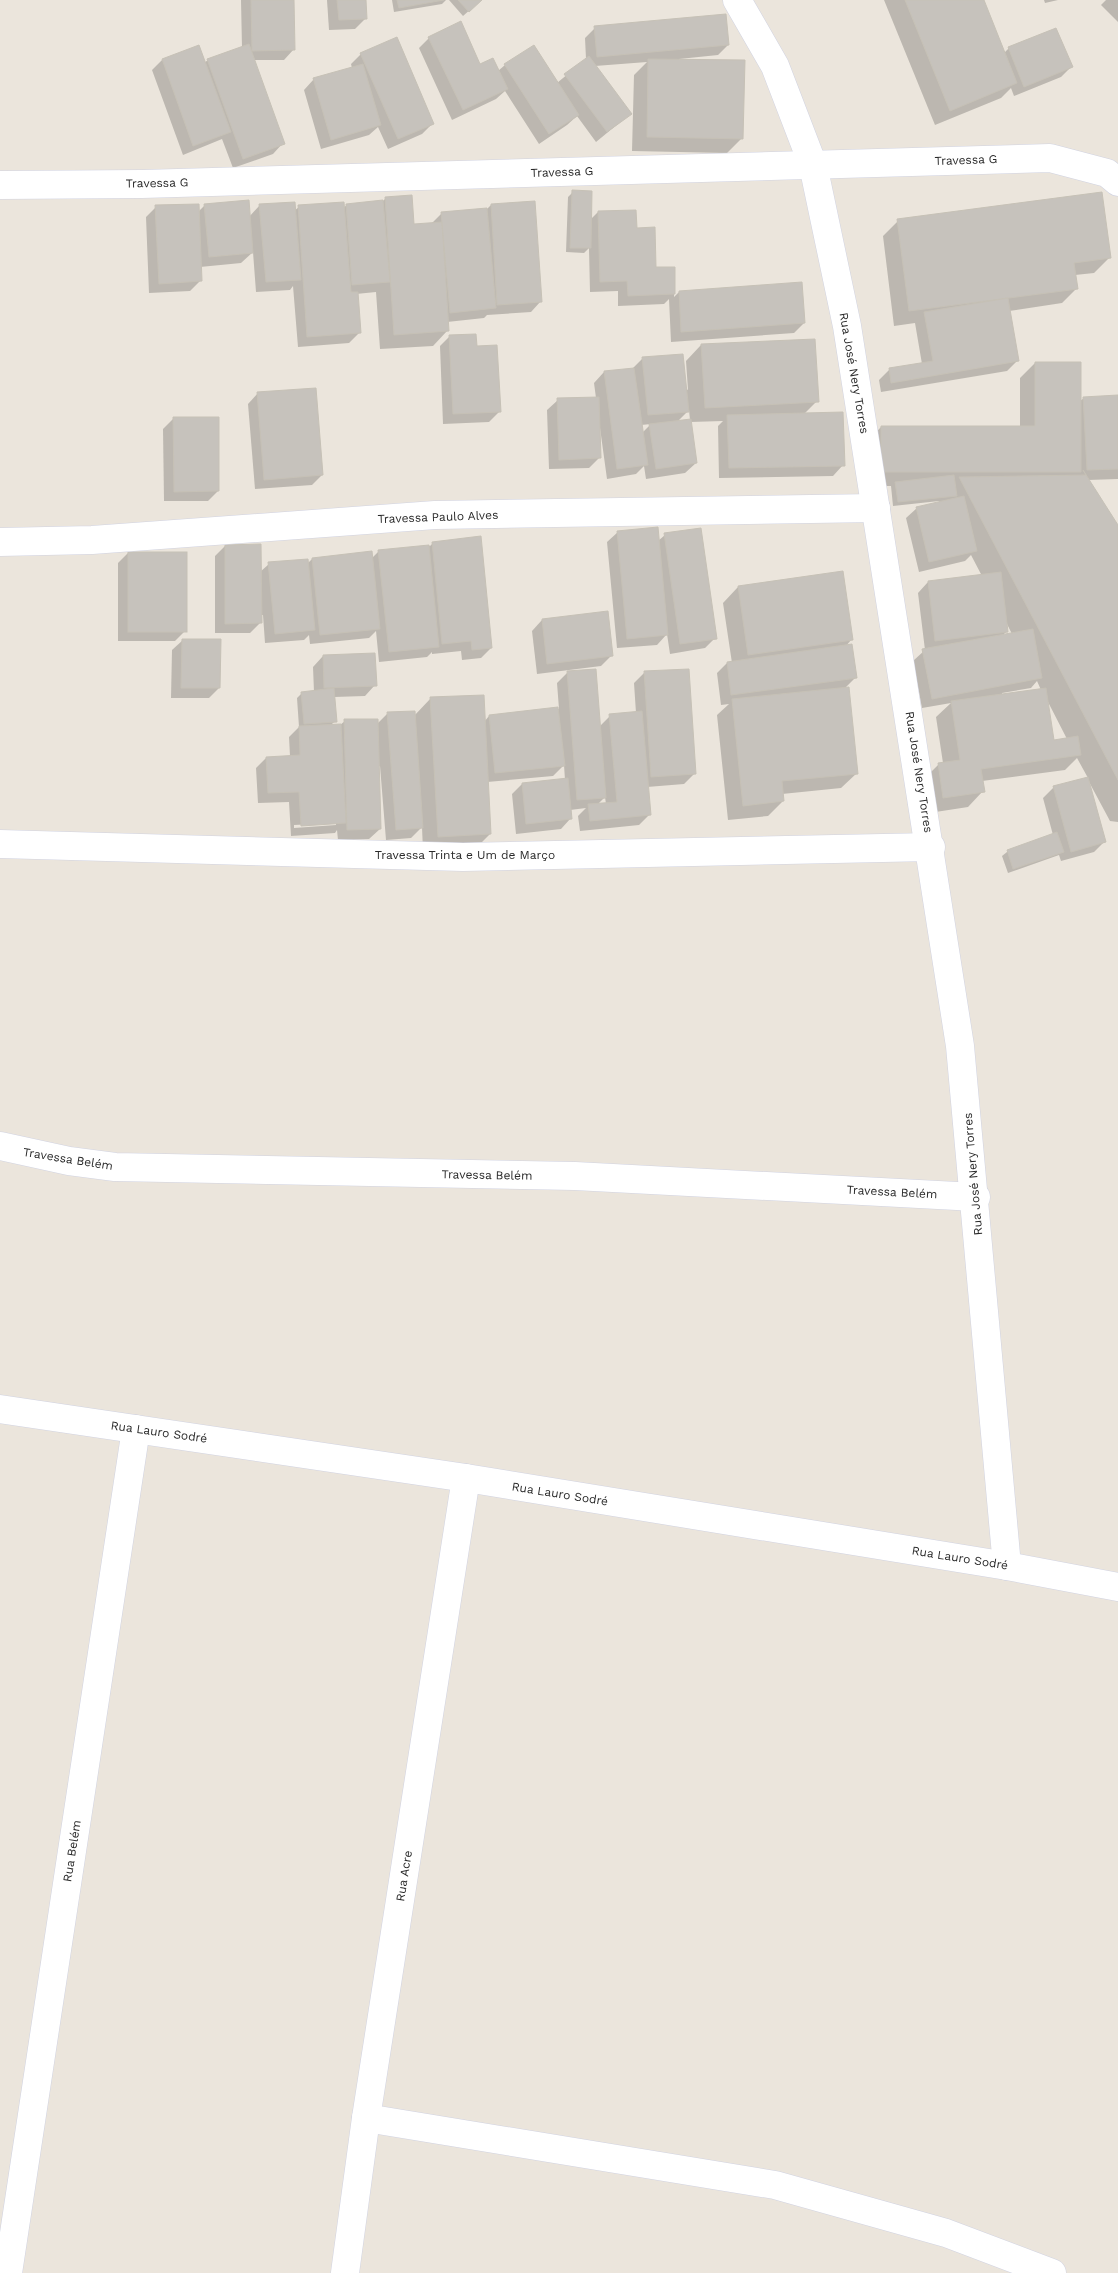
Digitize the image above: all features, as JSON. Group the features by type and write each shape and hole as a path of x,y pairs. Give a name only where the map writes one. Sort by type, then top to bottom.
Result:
{"street":[{"name":"Rua José Nery Torres","path":"737,0 775,66 813,164 847,326 931,847 960,1046 976,1197 1007,1566"},
{"name":"Travessa G","path":"0,185 172,183 1050,158 1107,173 1118,182"},
{"name":"Travessa Paulo Alves","path":"0,542 92,540 435,515 876,508"},
{"name":"Travessa Trinta e Um de Março","path":"0,844 463,857 931,847"},
{"name":"Travessa Belém","path":"0,1146 69,1161 115,1167 575,1176 976,1197"},
{"name":"Rua Lauro Sodré","path":"0,1409 466,1478 1007,1566 1118,1587"},
{"name":"Rua Belém","path":"8,2273 136,1429"},
{"name":"Rua Acre","path":"345,2273 366,2118 466,1478"},
{"path":"366,2118 775,2185 946,2232 1052,2273"}],"building":[{"path":"251,0 294,0 295,50 252,51"},
{"path":"337,0 366,0 367,19 339,20"},
{"path":"397,0 444,0 399,8"},
{"path":"458,0 482,0 469,12"},
{"path":"905,0 984,0 1017,83 950,111"},
{"path":"726,14 729,45 597,57 594,26"},
{"path":"461,21 480,64 493,58 508,89 463,110 428,37"},
{"path":"1056,28 1073,67 1024,87 1008,47"},
{"path":"397,37 434,124 398,139 360,53"},
{"path":"249,44 285,144 243,159 207,59"},
{"path":"199,45 231,132 193,146 162,59"},
{"path":"534,45 579,115 549,134 504,64"},
{"path":"589,56 632,114 607,132 564,74"},
{"path":"648,59 745,60 743,139 647,137"},
{"path":"363,64 381,125 331,140 313,78"},
{"path":"572,190 592,191 591,248 570,248"},
{"path":"1102,192 1111,258 1074,263 1078,289 909,311 897,219"},
{"path":"412,195 414,224 442,222 449,331 394,335 385,197"},
{"path":"249,200 253,253 209,257 204,204"},
{"path":"383,200 390,282 352,285 346,204"},
{"path":"535,201 542,302 497,305 491,204"},
{"path":"295,202 301,280 266,282 259,204"},
{"path":"344,202 351,292 358,292 361,333 307,337 298,205"},
{"path":"199,204 202,281 159,284 155,205"},
{"path":"487,208 496,308 450,313 441,212"},
{"path":"636,210 637,228 655,227 656,267 675,267 675,294 628,296 627,281 600,282 598,211"},
{"path":"802,282 805,323 681,332 679,291"},
{"path":"1008,298 1019,361 891,383 889,368 933,361 924,312"},
{"path":"476,334 477,346 497,345 501,412 453,414 449,335"},
{"path":"815,339 819,402 705,408 701,344"},
{"path":"683,354 689,412 648,415 642,357"},
{"path":"1035,362 1081,362 1081,472 881,472 881,426 1035,426"},
{"path":"634,368 648,465 617,469 604,371"},
{"path":"316,388 323,475 264,480 257,392"},
{"path":"1118,395 1118,469 1087,470 1083,397"},
{"path":"599,397 601,458 559,460 557,398"},
{"path":"843,412 845,466 729,468 727,415"},
{"path":"173,417 219,417 219,491 174,492"},
{"path":"691,419 697,463 656,469 649,424"},
{"path":"1083,470 1118,525 1118,780 959,477 1086,475"},
{"path":"954,475 957,496 898,502 895,482"},
{"path":"964,496 977,551 929,562 916,507"},
{"path":"658,527 668,635 627,639 617,531"},
{"path":"701,528 717,639 680,644 664,533"},
{"path":"481,536 492,648 472,650 471,641 442,644 432,542"},
{"path":"261,544 262,623 225,624 225,545"},
{"path":"429,545 439,647 389,652 378,550"},
{"path":"372,551 380,629 320,635 312,558"},
{"path":"128,552 187,552 187,632 128,632"},
{"path":"308,559 315,630 275,634 268,562"},
{"path":"843,571 853,640 748,655 738,586"},
{"path":"1001,572 1008,632 935,641 928,581"},
{"path":"608,611 613,656 547,664 542,619"},
{"path":"1033,629 1042,678 932,699 922,649"},
{"path":"182,639 221,639 220,688 181,688"},
{"path":"852,644 857,678 731,695 727,662"},
{"path":"375,653 377,686 324,688 323,655"},
{"path":"596,669 606,798 577,800 567,671"},
{"path":"689,669 696,774 651,777 644,671"},
{"path":"849,687 858,774 782,781 784,801 743,806 732,699"},
{"path":"334,688 337,722 304,724 301,692"},
{"path":"1046,688 1054,740 1078,736 1081,755 981,769 985,792 943,798 938,763 960,760 951,701"},
{"path":"484,695 491,834 438,837 430,697"},
{"path":"558,707 565,766 495,773 489,715"},
{"path":"415,711 423,828 396,830 387,712"},
{"path":"642,711 651,815 590,821 588,804 617,802 609,714"},
{"path":"344,719 378,719 381,829 347,830"},
{"path":"341,724 346,823 301,826 299,792 268,793 266,757 300,755 299,726"},
{"path":"1088,777 1106,842 1071,852 1053,786"},
{"path":"568,778 572,819 526,824 522,783"},
{"path":"1057,832 1064,852 1013,869 1007,850"}]}
